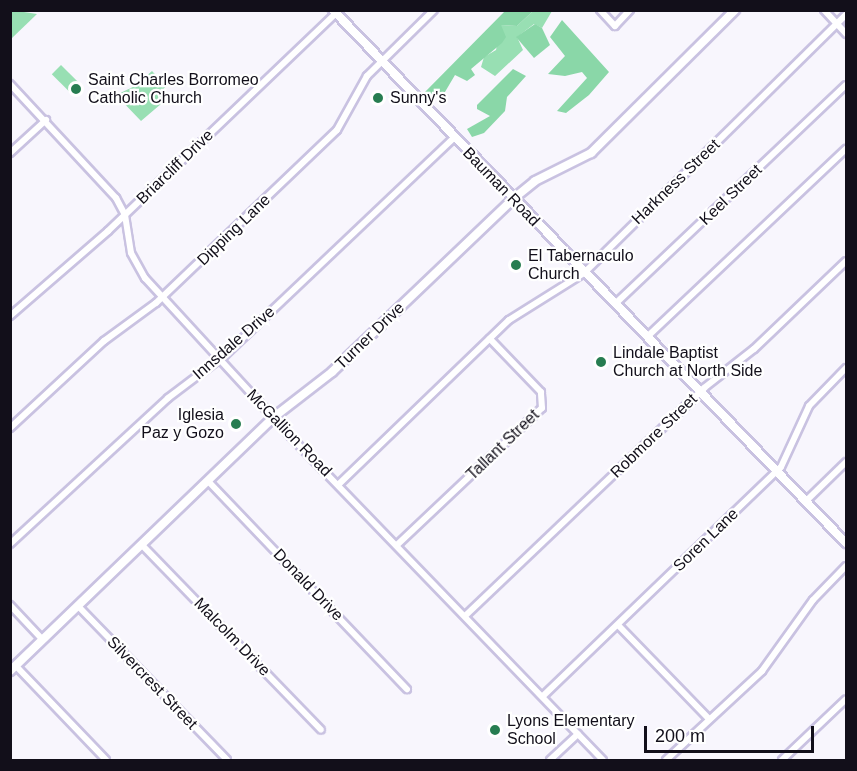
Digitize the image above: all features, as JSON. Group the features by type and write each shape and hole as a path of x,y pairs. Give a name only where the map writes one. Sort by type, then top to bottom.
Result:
{"street":[{"name":"Dipping Lane","path":"10,428 104,341 163,298 338,130 362,84 434,10"},
{"path":"600,10 615,26 630,10"},
{"name":"Turner Drive","path":"13,668 274,417 332,372 513,199 535,181 591,153 735,10"},
{"path":"824,10 846,34"},
{"name":"Bauman Road","path":"334,12 846,543"},
{"name":"Briarcliff Drive","path":"10,316 125,215 334,12"},
{"name":"Harkness Street","path":"339,484 519,312 584,273 846,15"},
{"name":"McGallion Road","path":"10,84 104,180 125,215 136,265 163,298 603,760"},
{"name":"Keel Street","path":"615,304 846,85"},
{"path":"10,153 46,120"},
{"name":"Innsdale Drive","path":"10,544 168,398 220,360 454,138"},
{"path":"647,338 846,149"},
{"name":"Robmore Street","path":"466,615 700,392 754,349 846,261"},
{"name":"Tallant Street","path":"398,544 542,408 541,392 490,339"},
{"name":"Soren Lane","path":"543,696 777,471 787,458 809,406 846,368"},
{"path":"806,501 846,462"},
{"name":"Donald Drive","path":"208,481 407,689"},
{"name":"Malcolm Drive","path":"142,545 321,730"},
{"path":"666,760 762,671 813,600 846,566"},
{"path":"10,605 43,640"},
{"name":"Silvercrest Street","path":"78,606 226,760"},
{"path":"618,625 709,719"},
{"path":"13,668 106,760"},
{"path":"782,760 846,699"},
{"path":"550,760 578,734"}],"green space":[{"path":"10,11 37,14 11,39"},
{"path":"505,11 533,11 517,26 501,25 506,37 471,69 475,75 467,81 455,75 442,97 424,93"},
{"path":"533,11 552,11 542,28 534,24 517,37 523,50 495,76 481,67 484,57 496,50 501,25 517,26"},
{"path":"562,20 609,72 589,95 566,113 557,111 587,78 582,72 565,76 548,74 565,56 550,37"},
{"path":"535,24 542,28 550,45 534,58 516,37"},
{"path":"61,65 80,84 71,93 52,74"},
{"path":"513,69 526,76 507,97 505,111 484,133 472,137 467,129 490,116 477,109 477,105"},
{"path":"152,71 166,86 161,92 168,98 141,121 116,95 135,86"}],"place":[{"name":"Saint Charles Borromeo Catholic Church","path":"76,89"},
{"name":"Sunny's","path":"378,98"},
{"name":"El Tabernaculo Church","path":"516,265"},
{"name":"Lindale Baptist Church at North Side","path":"601,362"},
{"name":"Iglesia Paz y Gozo","path":"236,424"},
{"name":"Lyons Elementary School","path":"495,730"}]}
